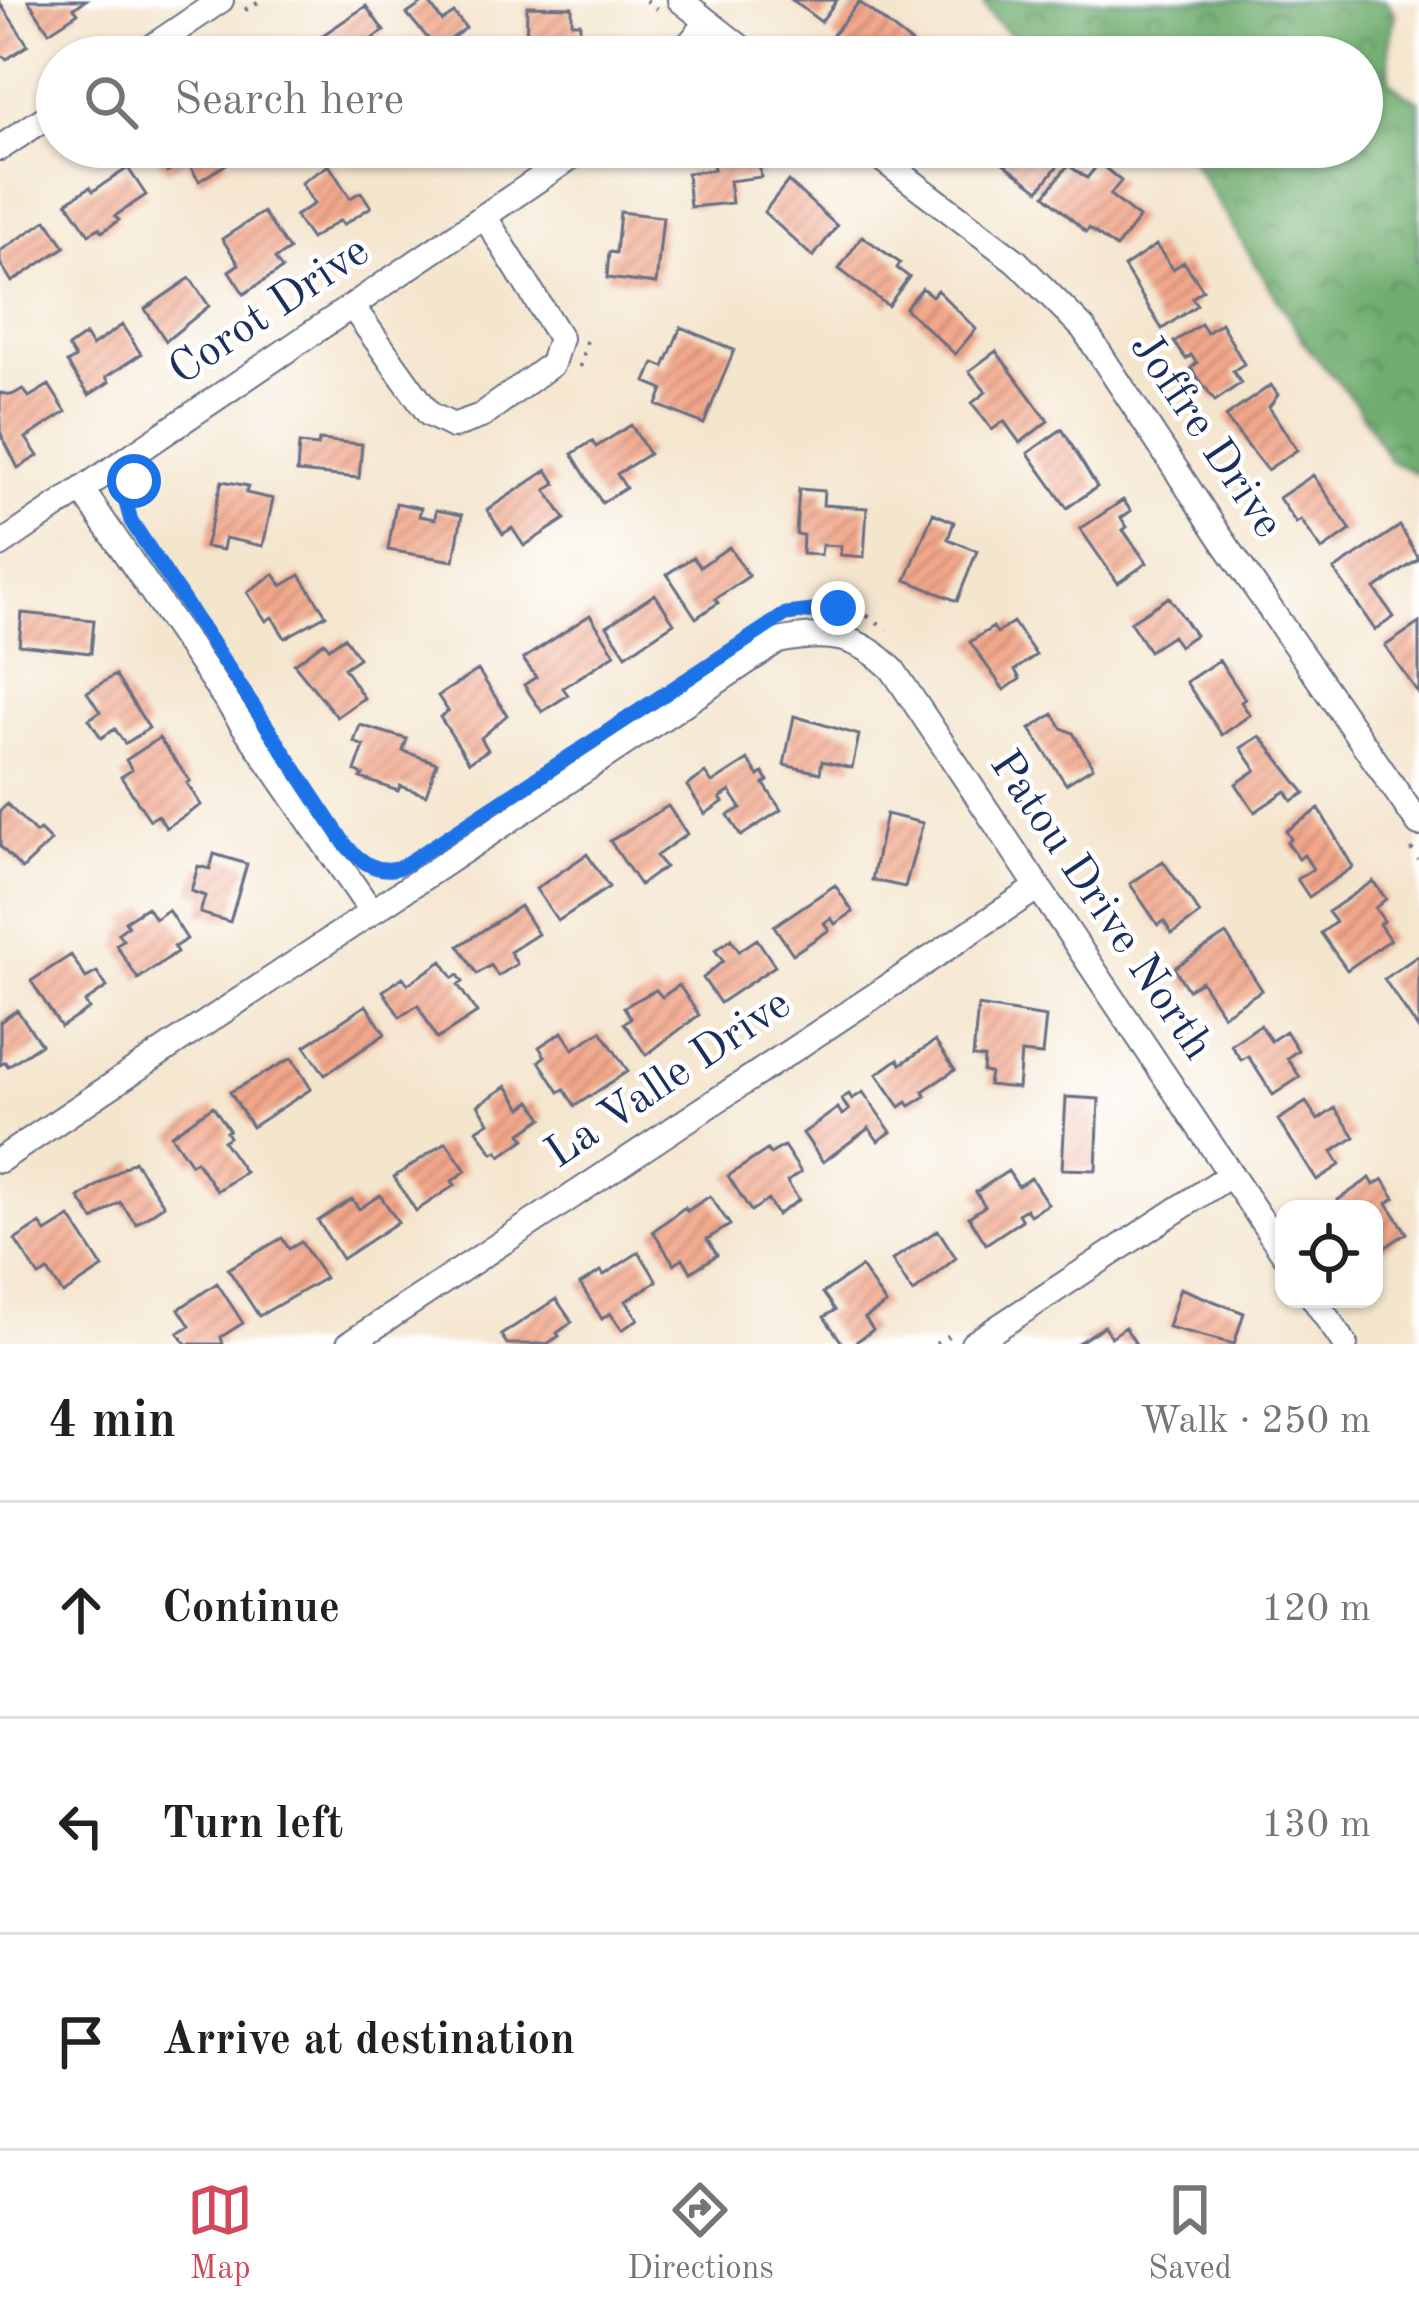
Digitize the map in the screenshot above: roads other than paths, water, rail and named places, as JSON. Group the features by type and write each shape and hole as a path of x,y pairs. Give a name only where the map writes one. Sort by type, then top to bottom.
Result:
{"street":[{"path":"168,36 221,0"},
{"path":"671,7 708,22 726,36"},
{"path":"696,36 708,22"},
{"path":"0,148 36,124"},
{"name":"Corot Drive","path":"0,544 484,218 569,168"},
{"name":"Joffre Drive","path":"894,168 1016,261 1083,328 1414,834"},
{"path":"352,306 429,414 453,426 481,416 552,364 560,338 484,218"},
{"path":"0,1160 371,911 82,490"},
{"name":"Patou Drive North","path":"371,911 778,641 824,633 867,646 893,670 1275,1241"},
{"name":"La Valle Drive","path":"349,1344 1036,888"},
{"path":"964,1338 1230,1175"},
{"path":"1321,1308 1345,1344"}]}
